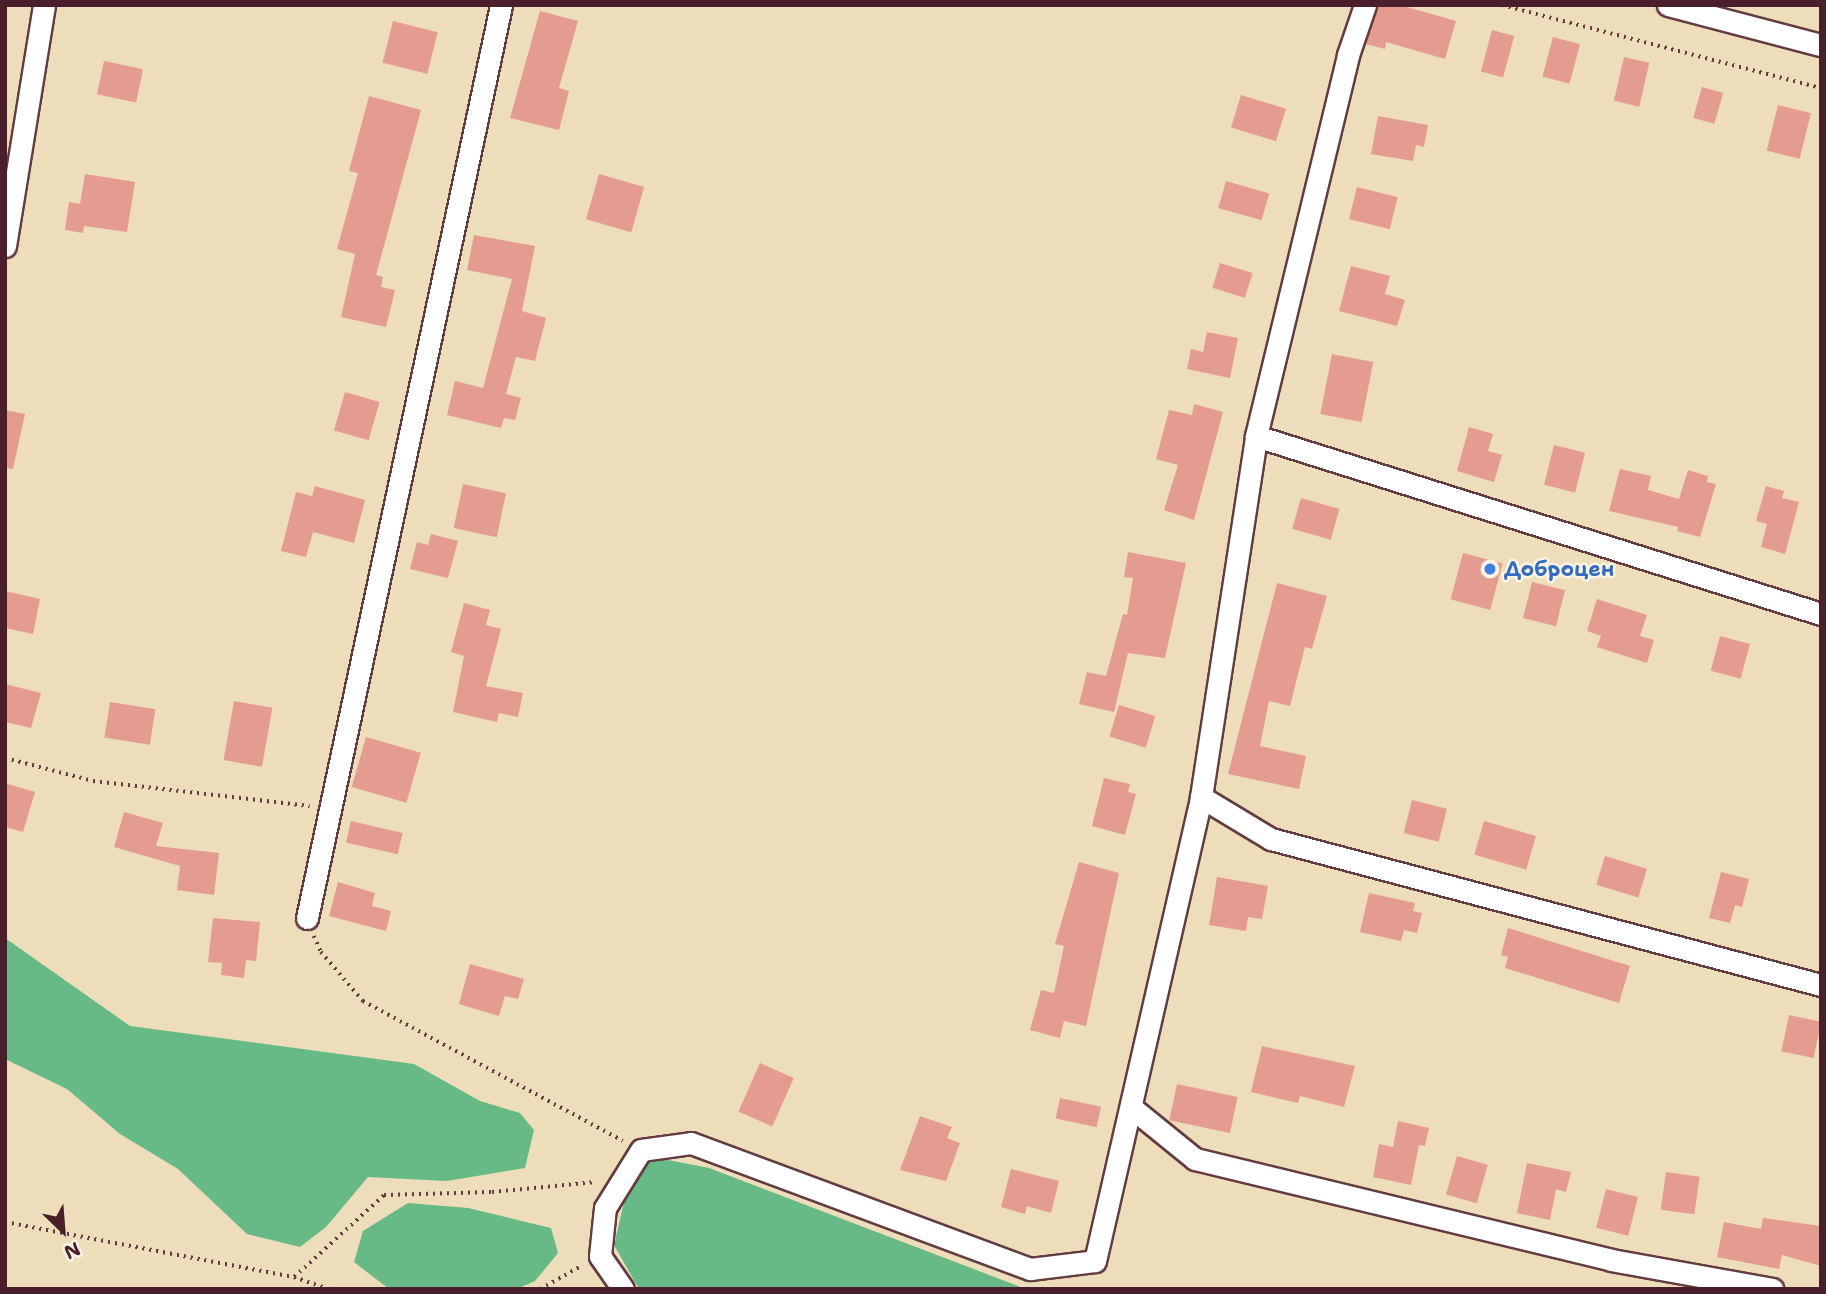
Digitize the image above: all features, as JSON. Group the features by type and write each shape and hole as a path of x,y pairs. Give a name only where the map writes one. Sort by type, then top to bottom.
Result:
{"street":[{"path":"5,246 44,5"},
{"path":"307,918 501,5"},
{"path":"623,1289 600,1256 605,1208 640,1150 691,1143 1030,1269 1095,1261 1201,797 1256,436 1348,55 1365,5"},
{"path":"1668,5 1821,45"},
{"path":"1256,436 1821,614"},
{"path":"1201,797 1272,839 1821,985"},
{"path":"1132,1108 1195,1159 1611,1260 1772,1289"}],"path":[{"path":"1502,5 1821,88"},
{"path":"5,758 93,781 332,809"},
{"path":"307,918 321,953 363,1001 640,1150"},
{"path":"294,1277 384,1195 492,1192 622,1180"},
{"path":"5,1222 294,1277 329,1289"},
{"path":"540,1289 600,1256"}],"green space":[{"path":"5,938 130,1026 414,1064 480,1101 520,1113 534,1130 525,1168 447,1181 368,1177 326,1227 300,1247 247,1234 178,1169 120,1134 67,1089 5,1059"},
{"path":"663,1159 709,1168 1026,1289 639,1289 614,1245 626,1194 649,1162"},
{"path":"408,1203 468,1208 551,1228 558,1253 535,1281 517,1289 389,1289 354,1262 363,1231"}],"building":[{"path":"1378,5 1400,5 1456,21 1445,59 1386,42 1385,49 1366,44"},
{"path":"540,11 578,21 559,88 569,91 559,130 510,118"},
{"path":"393,21 438,32 427,74 383,63"},
{"path":"1492,30 1514,36 1503,77 1481,72"},
{"path":"1553,37 1580,44 1569,84 1542,77"},
{"path":"1624,57 1649,63 1639,107 1614,101"},
{"path":"104,61 143,69 136,103 97,94"},
{"path":"1702,87 1723,93 1714,124 1693,118"},
{"path":"1241,95 1286,109 1276,141 1231,128"},
{"path":"369,96 421,110 376,275 383,277 381,287 395,290 386,327 341,317 355,254 337,249 358,173 349,171"},
{"path":"1778,105 1811,113 1800,159 1767,151"},
{"path":"1378,116 1428,125 1424,147 1416,145 1413,161 1371,154"},
{"path":"85,174 135,182 127,232 84,226 83,233 65,230 69,202 80,204"},
{"path":"599,174 644,187 631,232 586,219"},
{"path":"1226,181 1269,193 1262,220 1218,208"},
{"path":"1357,187 1398,197 1390,229 1349,219"},
{"path":"474,235 535,246 522,311 546,318 535,361 516,357 506,394 521,398 515,420 504,418 501,428 447,415 455,381 483,388 512,279 467,270"},
{"path":"1220,263 1253,273 1245,298 1212,288"},
{"path":"1351,266 1390,276 1385,294 1405,300 1397,326 1339,311"},
{"path":"1207,332 1238,338 1230,378 1187,369 1191,349 1203,352"},
{"path":"1332,354 1373,362 1362,422 1320,414"},
{"path":"345,392 380,402 369,440 334,430"},
{"path":"1194,404 1223,412 1194,520 1164,510 1178,465 1156,459 1169,410 1192,415"},
{"path":"5,410 25,414 13,469 5,468"},
{"path":"1469,427 1493,434 1488,451 1502,455 1494,482 1457,471"},
{"path":"1554,445 1585,453 1575,493 1544,485"},
{"path":"1620,469 1651,476 1648,490 1679,499 1688,470 1708,476 1707,482 1716,484 1700,537 1677,531 1678,527 1609,511"},
{"path":"463,484 506,493 497,537 454,528"},
{"path":"315,486 365,500 354,543 313,532 306,557 281,551 296,492 312,496"},
{"path":"1766,486 1784,491 1782,498 1799,502 1785,554 1761,547 1767,524 1756,521"},
{"path":"1301,498 1339,509 1331,540 1292,529"},
{"path":"431,534 458,541 448,578 410,569 417,542 428,545"},
{"path":"1128,552 1186,563 1165,658 1128,653 1114,712 1079,704 1087,672 1106,676 1123,614 1127,615 1133,578 1124,577"},
{"path":"1463,553 1503,564 1490,610 1451,599"},
{"path":"1532,582 1565,590 1556,626 1523,618"},
{"path":"1277,583 1327,596 1312,649 1305,647 1290,706 1269,701 1260,746 1306,756 1299,789 1228,774"},
{"path":"5,591 40,599 33,634 5,628"},
{"path":"1597,599 1647,615 1640,636 1654,640 1647,663 1597,647 1601,636 1587,631"},
{"path":"464,603 490,610 486,625 501,629 486,686 523,693 518,717 499,713 497,722 453,712 464,656 451,652"},
{"path":"1720,636 1750,644 1741,679 1711,671"},
{"path":"5,684 41,693 31,728 5,722"},
{"path":"234,701 272,708 262,767 224,760"},
{"path":"110,702 155,709 150,745 104,738"},
{"path":"1119,705 1155,716 1146,748 1109,737"},
{"path":"366,737 421,753 406,803 352,787"},
{"path":"1104,778 1130,784 1128,792 1136,794 1125,835 1092,826"},
{"path":"5,783 35,792 23,832 5,827"},
{"path":"1412,800 1447,809 1439,842 1404,833"},
{"path":"124,812 163,823 156,846 219,853 214,895 177,890 180,866 114,847"},
{"path":"351,821 403,833 398,854 346,842"},
{"path":"1484,821 1536,836 1526,870 1474,855"},
{"path":"1605,856 1647,869 1638,898 1596,885"},
{"path":"1079,862 1119,873 1086,1026 1064,1021 1060,1038 1030,1030 1041,990 1054,993 1064,946 1055,944"},
{"path":"1721,872 1749,879 1742,907 1735,905 1730,923 1709,918"},
{"path":"1217,877 1268,886 1262,919 1248,917 1246,931 1209,925"},
{"path":"338,882 375,893 372,906 391,911 386,931 329,916"},
{"path":"1369,893 1415,903 1413,911 1422,913 1417,933 1404,930 1401,941 1360,932"},
{"path":"213,918 260,922 256,961 246,960 244,978 221,975 222,963 208,962"},
{"path":"1508,928 1630,966 1619,1003 1505,968 1508,957 1501,955"},
{"path":"470,964 524,979 518,999 505,996 499,1016 459,1004"},
{"path":"1789,1015 1821,1022 1814,1058 1781,1051"},
{"path":"1262,1046 1355,1066 1344,1107 1300,1096 1298,1103 1251,1092"},
{"path":"760,1063 794,1078 772,1126 738,1111"},
{"path":"1177,1084 1238,1097 1230,1133 1169,1120"},
{"path":"1060,1098 1101,1107 1097,1127 1056,1119"},
{"path":"920,1116 952,1127 947,1138 960,1143 946,1181 900,1170"},
{"path":"1398,1121 1429,1128 1425,1146 1419,1145 1411,1185 1373,1177 1379,1144 1393,1147"},
{"path":"1457,1156 1488,1165 1477,1203 1446,1194"},
{"path":"1527,1163 1571,1172 1566,1192 1556,1189 1550,1220 1517,1213"},
{"path":"1011,1169 1059,1181 1051,1213 1027,1206 1025,1214 1001,1207"},
{"path":"1666,1172 1700,1177 1694,1214 1661,1210"},
{"path":"1606,1189 1638,1197 1628,1236 1596,1228"},
{"path":"1763,1218 1821,1226 1821,1266 1782,1255 1779,1269 1717,1257 1724,1222 1761,1229"}],"place":[{"name":"Доброцен","path":"1490,569"}]}
